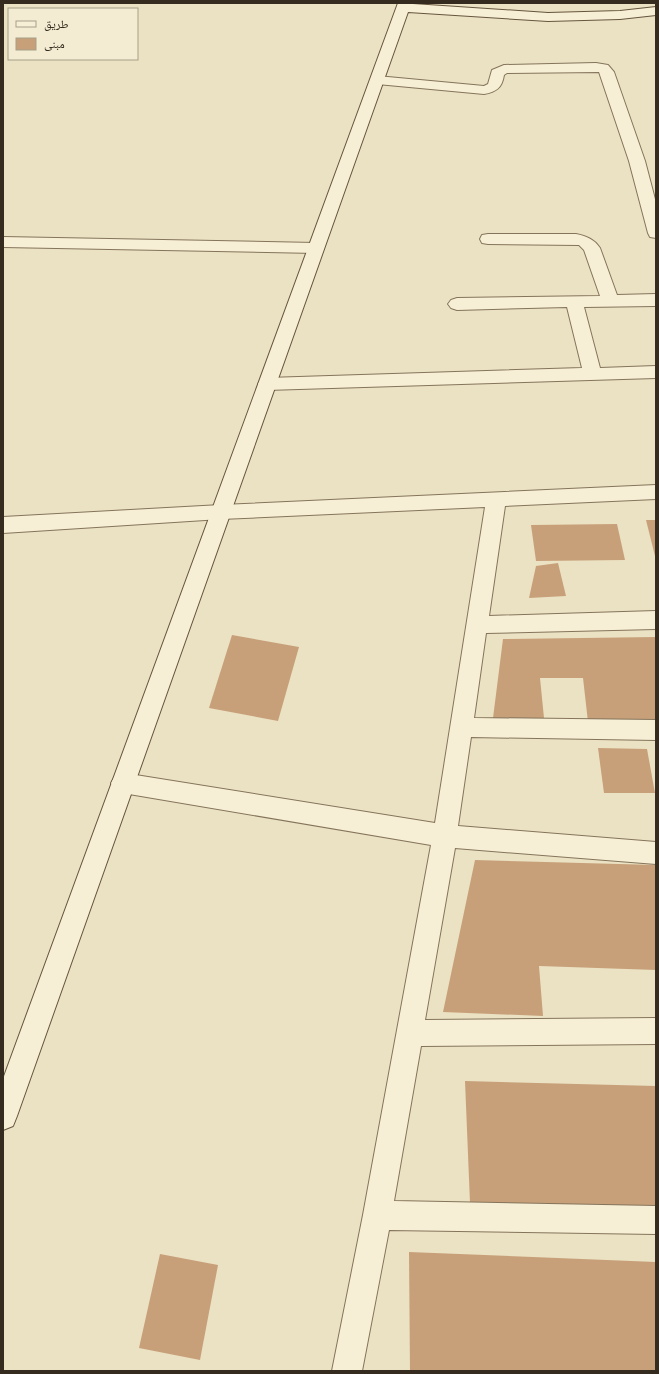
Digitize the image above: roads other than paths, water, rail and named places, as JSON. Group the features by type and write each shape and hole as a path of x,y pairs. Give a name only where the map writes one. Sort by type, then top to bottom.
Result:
{"street":[{"path":"3,1116 404,6 548,17 620,15 656,12"},
{"path":"377,80 484,90 493,88 497,73 504,70 600,67 607,72 643,161 656,233"},
{"path":"488,239 569,239 587,242 592,248 610,300"},
{"path":"3,242 316,248"},
{"path":"457,304 656,300"},
{"path":"574,301 592,372"},
{"path":"267,384 592,372 656,372"},
{"path":"3,525 221,512 656,492"},
{"path":"347,1371 377,1215 445,836 496,499"},
{"path":"477,625 656,620"},
{"path":"462,726 656,730"},
{"path":"123,783 445,836 656,853"},
{"path":"410,1032 656,1031"},
{"path":"377,1215 656,1220"}]}
